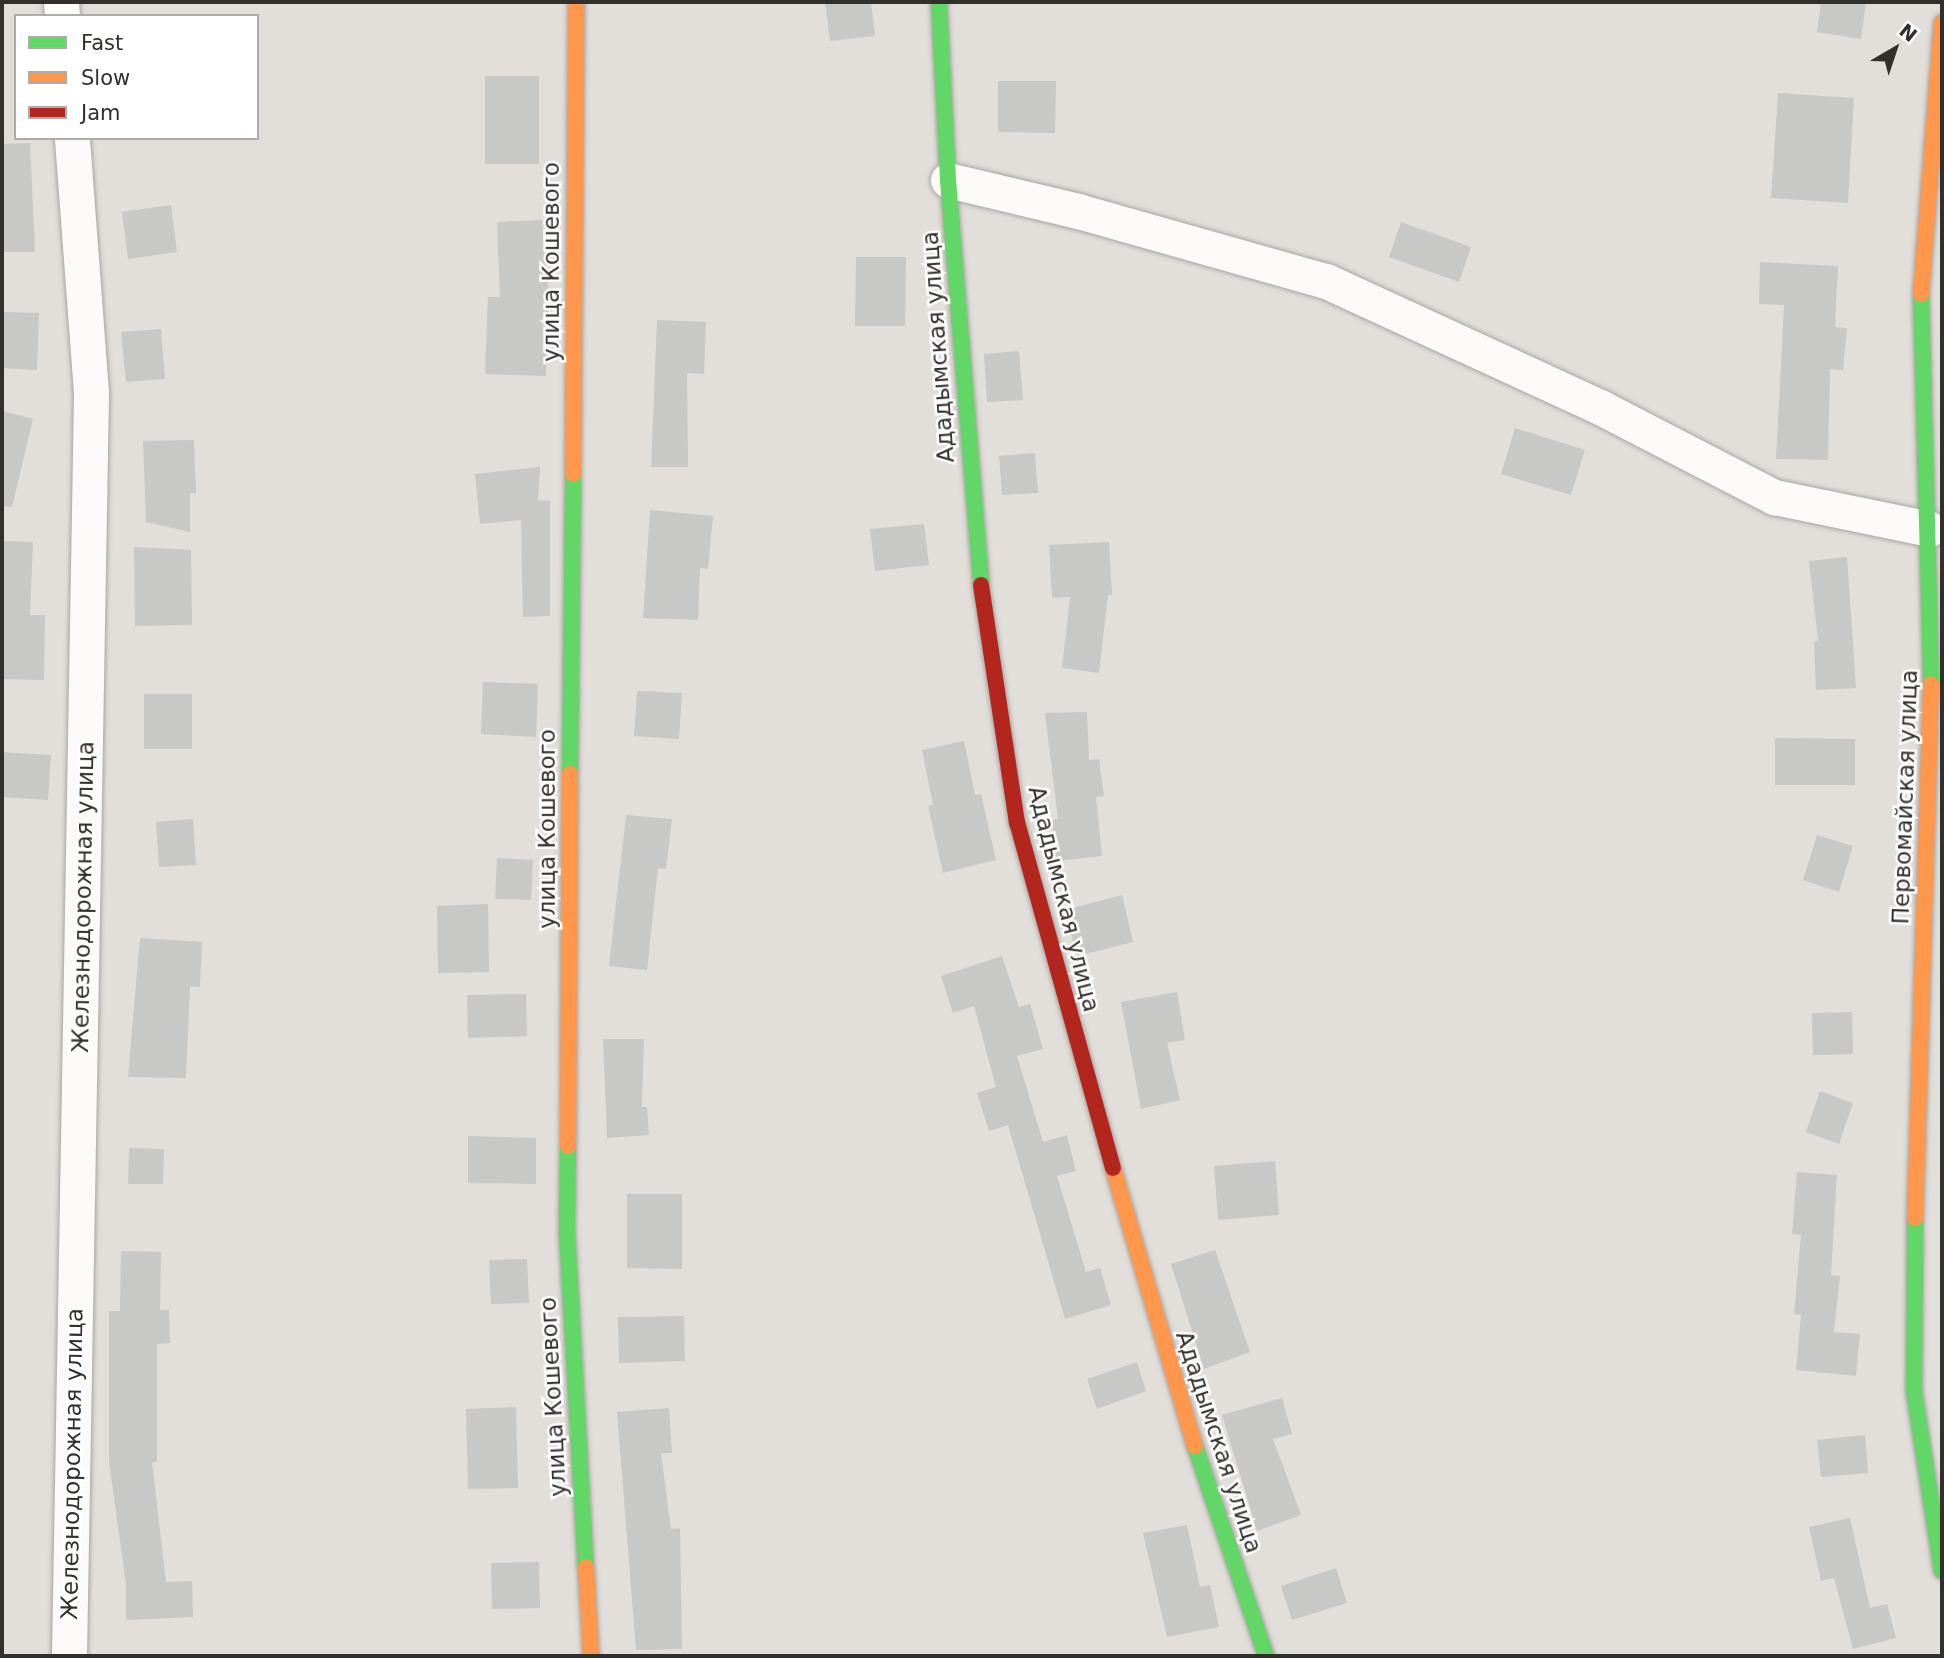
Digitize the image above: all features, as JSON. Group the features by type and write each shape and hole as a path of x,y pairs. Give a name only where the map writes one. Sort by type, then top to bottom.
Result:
{"street":[{"name":"улица Кошевого","path":"576,2 567,1232 591,1656"},
{"name":"Ададымская улица","path":"939,2 948,180 978,562 1017,822 1165,1356 1266,1656"},
{"name":"Первомайская улица","path":"1942,23 1920,279 1937,750 1915,1123 1914,1391 1942,1571"},
{"name":"Железнодорожная улица","path":"69,1656 91,393 72,140"},
{"path":"948,180 1078,211 1326,281 1602,408 1774,497 1930,529"}],"building":[{"path":"825,2 871,2 875,36 830,41"},
{"path":"1821,2 1866,2 1861,39 1817,32"},
{"path":"485,76 539,76 539,164 485,164"},
{"path":"998,81 1056,81 1055,133 998,132"},
{"path":"1778,93 1854,98 1848,203 1771,198"},
{"path":"30,143 35,252 2,252 2,144"},
{"path":"171,205 177,252 128,259 122,212"},
{"path":"542,220 549,299 546,376 485,374 488,297 500,297 497,222"},
{"path":"1401,222 1471,247 1459,282 1389,257"},
{"path":"856,257 906,257 905,326 855,326"},
{"path":"1760,262 1838,266 1835,327 1847,328 1843,370 1830,369 1828,460 1776,459 1784,305 1759,304"},
{"path":"2,312 39,313 37,370 2,368"},
{"path":"657,320 706,322 704,374 687,373 688,467 651,467"},
{"path":"161,329 165,379 126,382 121,332"},
{"path":"1019,351 1023,400 987,402 984,354"},
{"path":"2,411 33,419 12,507 2,506"},
{"path":"1515,428 1585,450 1571,495 1501,474"},
{"path":"194,440 196,493 190,493 190,532 146,522 143,441"},
{"path":"1035,453 1038,493 1002,495 999,456"},
{"path":"540,467 538,500 550,501 550,616 523,617 521,520 480,524 475,474"},
{"path":"650,510 713,516 708,569 700,568 698,620 643,618"},
{"path":"924,524 929,565 875,571 870,529"},
{"path":"2,541 33,542 30,615 45,615 44,680 2,679"},
{"path":"1109,542 1112,595 1108,595 1099,673 1062,668 1070,597 1052,598 1049,545"},
{"path":"134,547 191,550 192,625 135,626"},
{"path":"1847,557 1856,688 1816,690 1814,642 1818,641 1809,561"},
{"path":"483,682 538,684 536,737 481,734"},
{"path":"637,691 682,693 679,739 634,736"},
{"path":"144,694 192,694 192,749 144,749"},
{"path":"1087,712 1089,760 1099,759 1104,796 1096,797 1102,856 1056,861 1052,820 1058,819 1045,713"},
{"path":"1775,738 1855,739 1855,785 1775,785"},
{"path":"964,741 975,795 981,794 996,860 943,873 928,806 933,805 922,750"},
{"path":"2,752 51,755 48,800 2,797"},
{"path":"626,815 672,819 666,869 658,868 647,970 609,966"},
{"path":"193,819 196,865 159,867 156,822"},
{"path":"1817,835 1853,846 1839,892 1803,880"},
{"path":"497,858 533,860 531,900 495,899"},
{"path":"1122,895 1133,942 1077,956 1065,910"},
{"path":"488,904 489,972 438,973 437,906"},
{"path":"140,938 202,942 200,987 190,986 186,1078 128,1077"},
{"path":"1002,956 1019,1007 1030,1004 1043,1049 1017,1056 1043,1142 1067,1135 1076,1171 1057,1176 1086,1272 1100,1268 1111,1305 1065,1319 1008,1125 989,1131 977,1093 996,1087 974,1006 953,1013 941,976"},
{"path":"1177,992 1185,1040 1167,1043 1180,1100 1141,1109 1121,1002"},
{"path":"526,994 527,1036 468,1038 467,995"},
{"path":"1852,1012 1853,1054 1813,1055 1812,1013"},
{"path":"603,1039 644,1039 642,1107 647,1107 649,1135 607,1138"},
{"path":"1820,1091 1853,1103 1839,1144 1806,1132"},
{"path":"468,1136 536,1138 536,1184 468,1183"},
{"path":"129,1148 164,1149 163,1184 128,1184"},
{"path":"1275,1161 1279,1215 1218,1220 1214,1166"},
{"path":"1797,1172 1837,1175 1831,1275 1840,1276 1834,1332 1860,1334 1856,1376 1796,1370 1801,1315 1794,1314 1801,1235 1792,1234"},
{"path":"627,1194 682,1194 682,1269 627,1268"},
{"path":"1215,1250 1250,1352 1204,1369 1171,1264"},
{"path":"121,1251 161,1252 160,1310 169,1310 170,1343 157,1344 157,1462 152,1462 166,1582 192,1581 193,1617 126,1620 126,1584 109,1462 109,1311 120,1311"},
{"path":"527,1259 529,1303 491,1304 489,1260"},
{"path":"684,1316 685,1361 619,1363 618,1317"},
{"path":"1137,1362 1146,1391 1097,1409 1087,1379"},
{"path":"1282,1398 1292,1434 1273,1439 1301,1515 1257,1531 1222,1415"},
{"path":"516,1407 518,1488 468,1489 466,1409"},
{"path":"669,1408 672,1453 661,1453 671,1529 680,1528 682,1649 636,1650 617,1412"},
{"path":"1865,1435 1868,1473 1821,1477 1817,1440"},
{"path":"1850,1518 1870,1608 1887,1604 1896,1638 1853,1649 1834,1578 1821,1581 1809,1527"},
{"path":"1187,1525 1200,1587 1210,1585 1219,1627 1167,1637 1143,1533"},
{"path":"539,1562 540,1608 492,1609 491,1563"},
{"path":"1336,1568 1347,1603 1292,1620 1281,1586"}],"traffic: fast":[{"path":"939,2 948,180 981,585"},
{"path":"1921,294 1931,684"},
{"path":"570,774 573,474"},
{"path":"568,1146 567,1232 586,1567"},
{"path":"1915,1218 1914,1391 1942,1571"},
{"path":"1195,1446 1266,1656"}],"traffic: slow":[{"path":"573,474 576,2"},
{"path":"1921,294 1942,23"},
{"path":"1915,1218 1931,684"},
{"path":"568,1146 570,774"},
{"path":"1113,1168 1195,1446"},
{"path":"586,1567 591,1656"}],"traffic: jam":[{"path":"981,585 1017,822 1113,1168"}]}
